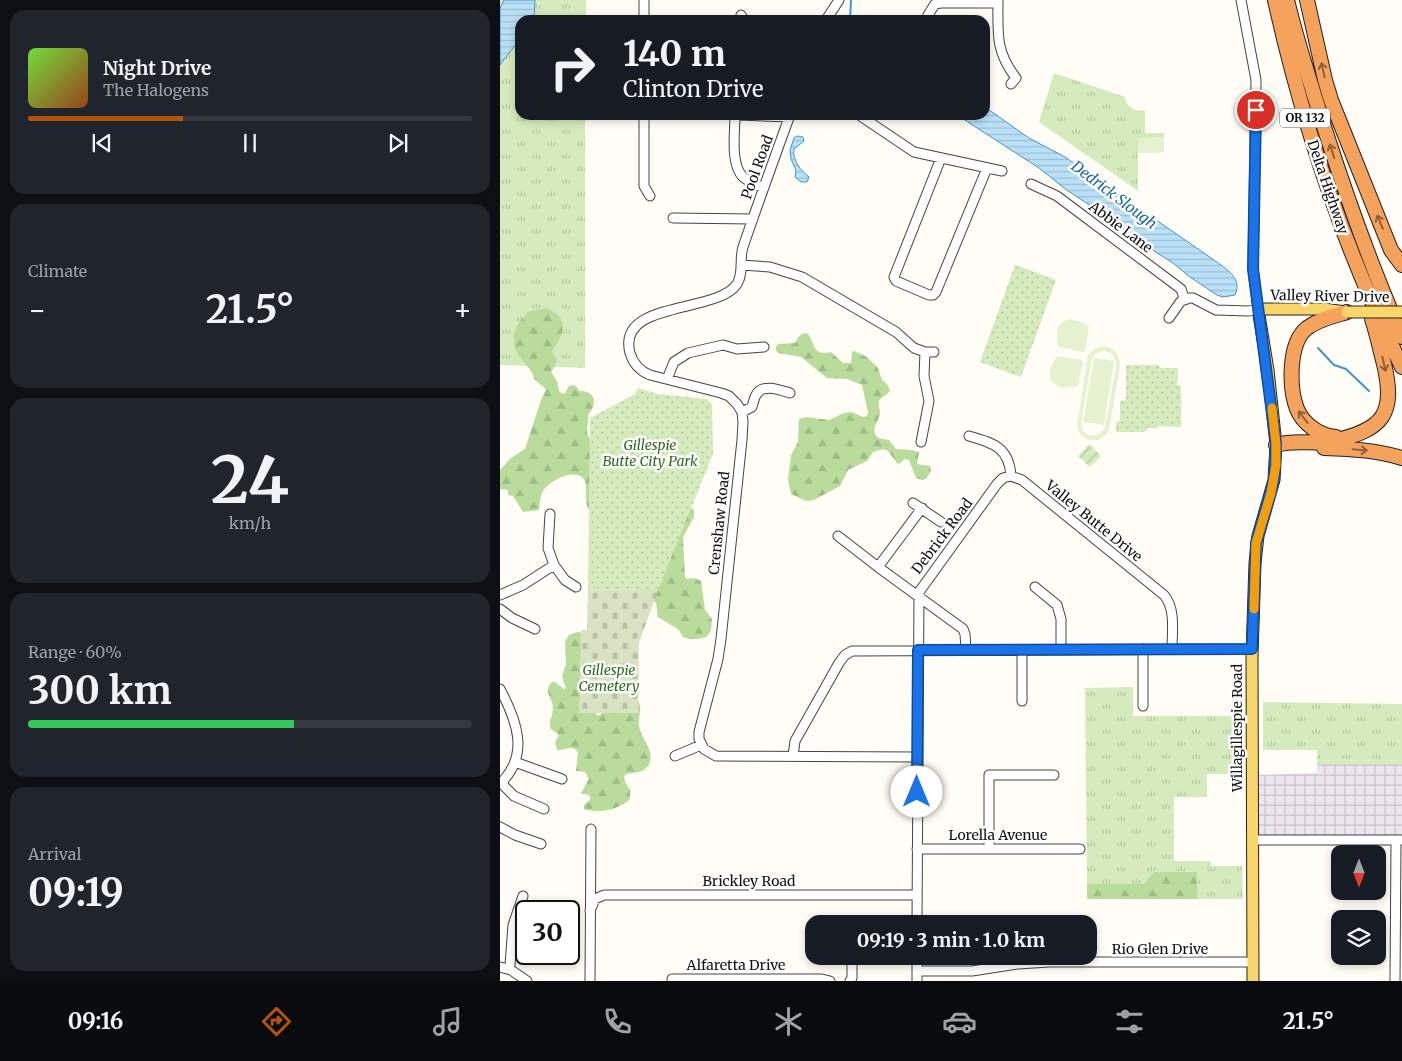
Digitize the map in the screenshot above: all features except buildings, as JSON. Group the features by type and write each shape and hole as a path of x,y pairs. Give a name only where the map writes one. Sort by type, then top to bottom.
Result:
{"highway":[{"name":"Delta Highway","path":"1274,0 1300,105 1344,234 1382,325 1402,367"},
{"path":"1287,0 1295,34 1313,91"},
{"path":"1296,0 1313,91"},
{"path":"1307,0 1325,80 1338,120 1391,250 1402,265"},
{"name":"Delta Highway","path":"1313,91 1347,198 1372,266 1402,336"},
{"path":"1347,198 1380,272 1402,314"},
{"path":"1276,444 1289,441 1332,442 1363,433 1382,417 1388,405 1389,393 1386,374 1376,332 1344,234"},
{"path":"1345,438 1329,436 1318,432 1304,420 1297,410 1292,366 1299,337 1308,328 1325,319 1347,312"},
{"path":"1276,444 1290,447 1359,449 1386,453 1402,458"}],"main road":[{"name":"Valley River Drive","path":"1258,309 1324,309 1347,312 1402,314"},
{"name":"Willagillespie Road","path":"1252,981 1252,649 1256,543 1274,480 1276,444 1258,309"}],"street":[{"path":"644,0 644,15"},
{"path":"829,15 839,0"},
{"name":"Willagillespie Road","path":"1241,0 1256,80 1253,269 1258,309"},
{"path":"929,15 938,3 998,1 999,46 1006,63 1016,78 1011,84"},
{"path":"644,120 644,186 650,196"},
{"path":"735,120 735,159 737,167 747,180 764,188"},
{"name":"Pool Road","path":"741,265 742,250 789,120"},
{"path":"866,120 914,152 1002,171"},
{"path":"941,158 894,277 896,281 929,295 936,292 987,168"},
{"name":"Abbie Lane","path":"1032,184 1057,196 1100,228 1181,289 1183,297 1187,299 1194,298 1216,310 1248,311 1258,309"},
{"path":"673,218 753,219"},
{"path":"790,393 775,389 762,390 756,394 752,407 742,412 737,404 725,394 646,373 635,363 630,353 629,346 633,330 647,318 725,294 738,282 741,265 770,267 802,277 896,332 914,348 930,352 924,376 929,402 921,442"},
{"path":"1169,318 1181,301 1187,299"},
{"path":"667,379 674,362 688,353 723,345 737,349 764,348"},
{"name":"Crenshaw Road","path":"701,745 699,739 700,724 718,659 721,639 743,427 742,412"},
{"path":"969,436 990,443 1001,450 1009,462 1010,476"},
{"name":"Debrick Road","path":"917,915 918,596 920,588 1000,480 1005,476 1010,476"},
{"name":"Valley Butte Drive","path":"1010,476 1022,480 1164,594 1172,610 1172,649"},
{"path":"914,503 941,522"},
{"path":"878,567 922,508"},
{"path":"550,514 548,548 554,565 565,580 576,587"},
{"path":"838,536 963,628 966,637 966,650"},
{"path":"500,595 523,585 554,565"},
{"path":"1035,587 1057,605 1061,619 1061,650"},
{"path":"500,608 512,618 535,629"},
{"path":"793,756 795,741 839,663 845,655 858,650 1252,649"},
{"path":"1022,650 1022,701"},
{"path":"1143,650 1143,706"},
{"path":"500,689 516,728 518,744 515,762 510,772 500,783 514,796 544,809"},
{"path":"675,756 701,745 708,753 716,756 917,757"},
{"path":"515,762 562,779"},
{"path":"989,848 989,775 1054,775"},
{"path":"500,827 522,838 541,844"},
{"path":"590,981 591,829"},
{"path":"1252,840 1399,840 1395,981"},
{"name":"Lorella Avenue","path":"917,849 1080,849"},
{"name":"Brickley Road","path":"590,911 595,899 604,895 917,895"},
{"path":"523,896 514,922 510,963 504,968 527,981"},
{"name":"Rio Glen Drive","path":"917,976 1049,962 1253,962"},
{"path":"850,981 852,978 852,965"},
{"name":"Alfaretta Drive","path":"672,979 822,979 830,981"}],"shaded area":[{"path":"1317,764 1402,764 1402,836 1259,836 1259,775 1317,773"}],"green space":[{"path":"500,0 586,0 586,15 515,15 515,120 585,120 585,368 500,365"},
{"path":"1054,73 1125,97 1132,108 1145,110 1145,133 1164,133 1164,152 1138,153 1138,191 1039,122"},
{"path":"1164,137 1164,152 1138,153 1138,138"},
{"path":"1015,265 1056,280 1021,377 980,362"},
{"path":"546,308 556,313 563,324 561,334 552,351 557,361 551,372 557,381 559,391 563,394 569,386 574,385 579,391 591,394 594,400 593,407 588,415 587,429 588,435 593,441 590,510 586,503 585,480 577,475 566,475 550,483 541,495 539,510 523,512 513,496 508,495 508,490 500,489 500,470 511,458 525,449 546,389 535,380 531,371 519,356 514,347 514,335 517,325 528,312"},
{"path":"1070,319 1083,322 1089,327 1083,352 1059,347 1058,345 1057,328 1064,321"},
{"path":"804,333 808,334 811,338 817,351 831,352 843,363 851,363 852,352 854,351 867,357 878,368 882,380 890,390 879,401 880,413 874,428 875,434 878,438 889,440 896,449 919,452 917,464 930,466 931,471 926,479 916,478 909,460 905,459 899,464 888,451 883,449 873,452 867,461 848,470 840,486 814,500 806,501 791,494 788,479 791,455 798,442 799,419 806,417 829,420 844,413 852,412 863,417 867,416 868,412 862,385 847,379 827,378 801,357 778,353 776,347 778,344 795,343 799,336"},
{"path":"1102,346 1113,350 1119,358 1120,366 1109,430 1107,434 1098,440 1088,440 1080,434 1077,426 1088,355 1094,349","holes":["1103,351 1109,352 1113,356 1116,366 1105,428 1100,434 1090,436 1083,431 1081,423 1092,358 1095,354"]},
{"path":"1058,356 1081,360 1083,363 1078,386 1061,388 1051,381 1051,368"},
{"path":"1094,358 1114,361 1104,425 1083,422"},
{"path":"1126,365 1159,365 1160,368 1178,368 1177,385 1181,386 1181,427 1158,426 1157,428 1147,428 1144,432 1116,432 1116,422 1120,421 1120,401 1126,400"},
{"name":"Gillespie Butte City Park","path":"638,388 658,394 707,399 712,404 713,454 658,590 588,589 590,418 635,394"},
{"path":"1089,444 1101,456 1090,467 1078,456"},
{"path":"690,507 694,510 694,517 683,537 685,577 701,581 705,610 712,619 711,631 706,637 698,639 683,637 678,629 658,617 656,603 637,588"},
{"name":"Gillespie Cemetery","path":"588,589 658,590 639,643 638,713 579,713 581,630 587,630"},
{"path":"577,632 587,633 589,710 599,716 607,709 637,700 640,706 640,731 651,756 646,769 624,776 630,790 630,799 620,806 602,811 584,809 584,805 590,800 590,796 581,793 589,779 585,772 576,771 578,752 573,748 557,750 555,742 559,735 550,728 553,704 548,688 552,682 555,682 564,689 566,688 562,676 566,664 565,642 569,635"},
{"path":"1133,687 1133,716 1243,716 1242,774 1207,774 1207,797 1174,797 1174,861 1211,861 1211,866 1242,866 1243,899 1197,899 1197,872 1144,884 1087,884 1085,688"},
{"path":"1263,702 1402,704 1402,764 1317,764 1317,750 1263,750"},
{"path":"1154,872 1197,872 1197,899 1087,899 1087,884 1144,884"}],"water":[{"path":"504,0 535,0 534,15 515,15 515,46 500,65 500,8"},
{"name":"Dedrick Slough","path":"990,111 1029,138 1065,157 1232,274 1237,284 1235,295 1223,297 1217,295 1173,263 1132,237 1105,215 1068,191 1039,168 965,120 990,120"},
{"path":"797,136 803,137 804,141 794,149 794,157 800,168 809,177 807,182 801,182 795,177 796,170 791,159 790,150 794,138"}],"waterway":[{"name":"Dedrick Slough","path":"850,15 851,0"},
{"name":"Dedrick Slough","path":"1318,348 1334,365 1346,369 1369,391"}],"slow traffic":[{"path":"1254,609 1256,543 1271,493 1276,465 1272,408"}],"route":[{"path":"917,792 918,650 1252,649 1256,543 1271,493 1276,465 1272,404 1253,269 1256,110"}]}
